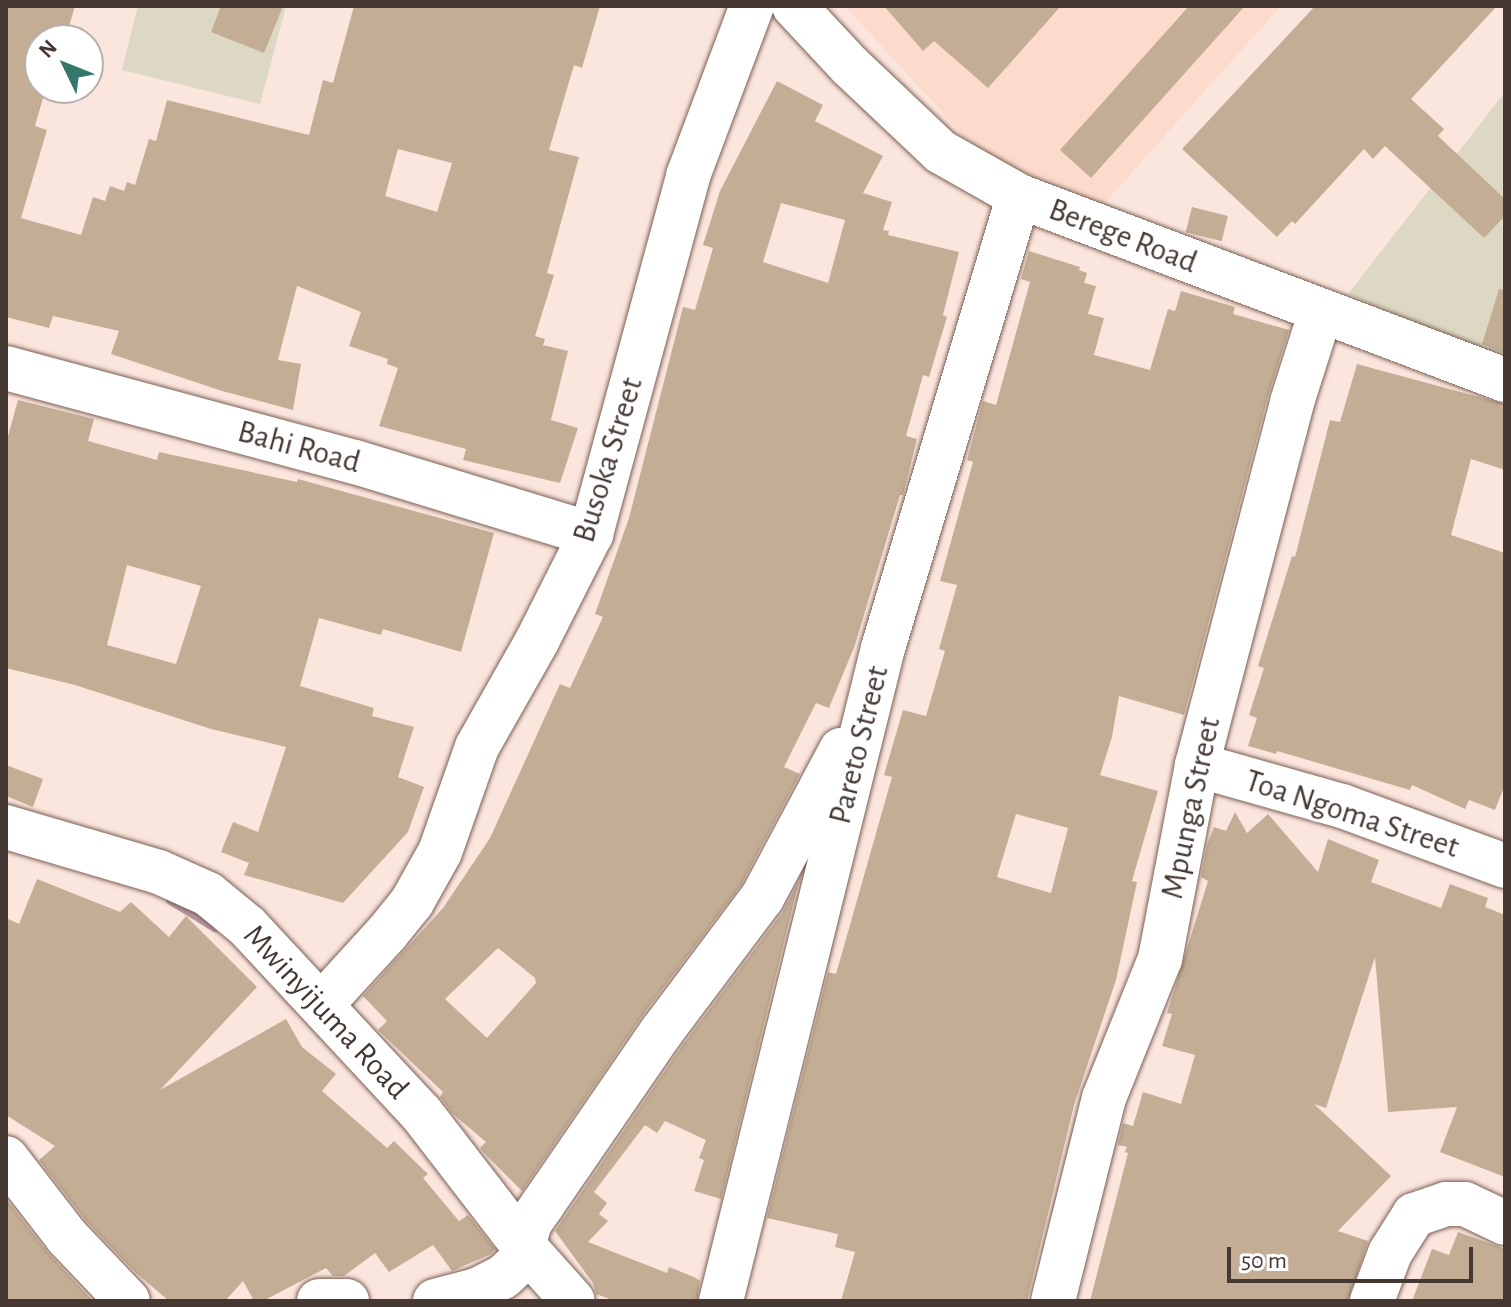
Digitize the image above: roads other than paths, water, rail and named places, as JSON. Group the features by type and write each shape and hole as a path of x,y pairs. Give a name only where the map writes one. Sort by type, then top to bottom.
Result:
{"street":[{"name":"Busoka Street","path":"323,1003 412,902 440,852 477,747 538,639 591,534 688,176 752,6"},
{"name":"Berege Road","path":"794,6 850,66 941,152 1019,196 1505,380"},
{"name":"Pareto Street","path":"721,1301 883,648 1019,196"},
{"name":"Mpunga Street","path":"1053,1301 1104,1098 1160,959 1197,765 1292,402 1321,311"},
{"name":"Bahi Road","path":"6,368 355,462 591,534"},
{"path":"435,1301 477,1290 503,1277 520,1261 529,1224 623,1086 762,898 839,753 883,648"},
{"name":"Toa Ngoma Street","path":"1197,765 1342,806 1503,859"},
{"name":"Mwinyijuma Road","path":"6,827 159,872 208,894 247,926 323,1003 421,1113 522,1244 573,1301"},
{"path":"6,1158 67,1237 128,1301"},
{"path":"1372,1301 1390,1253 1414,1215 1446,1204 1465,1204 1505,1223"},
{"path":"319,1301 347,1301"}],"waterway":[{"path":"171,900 215,927"}]}
